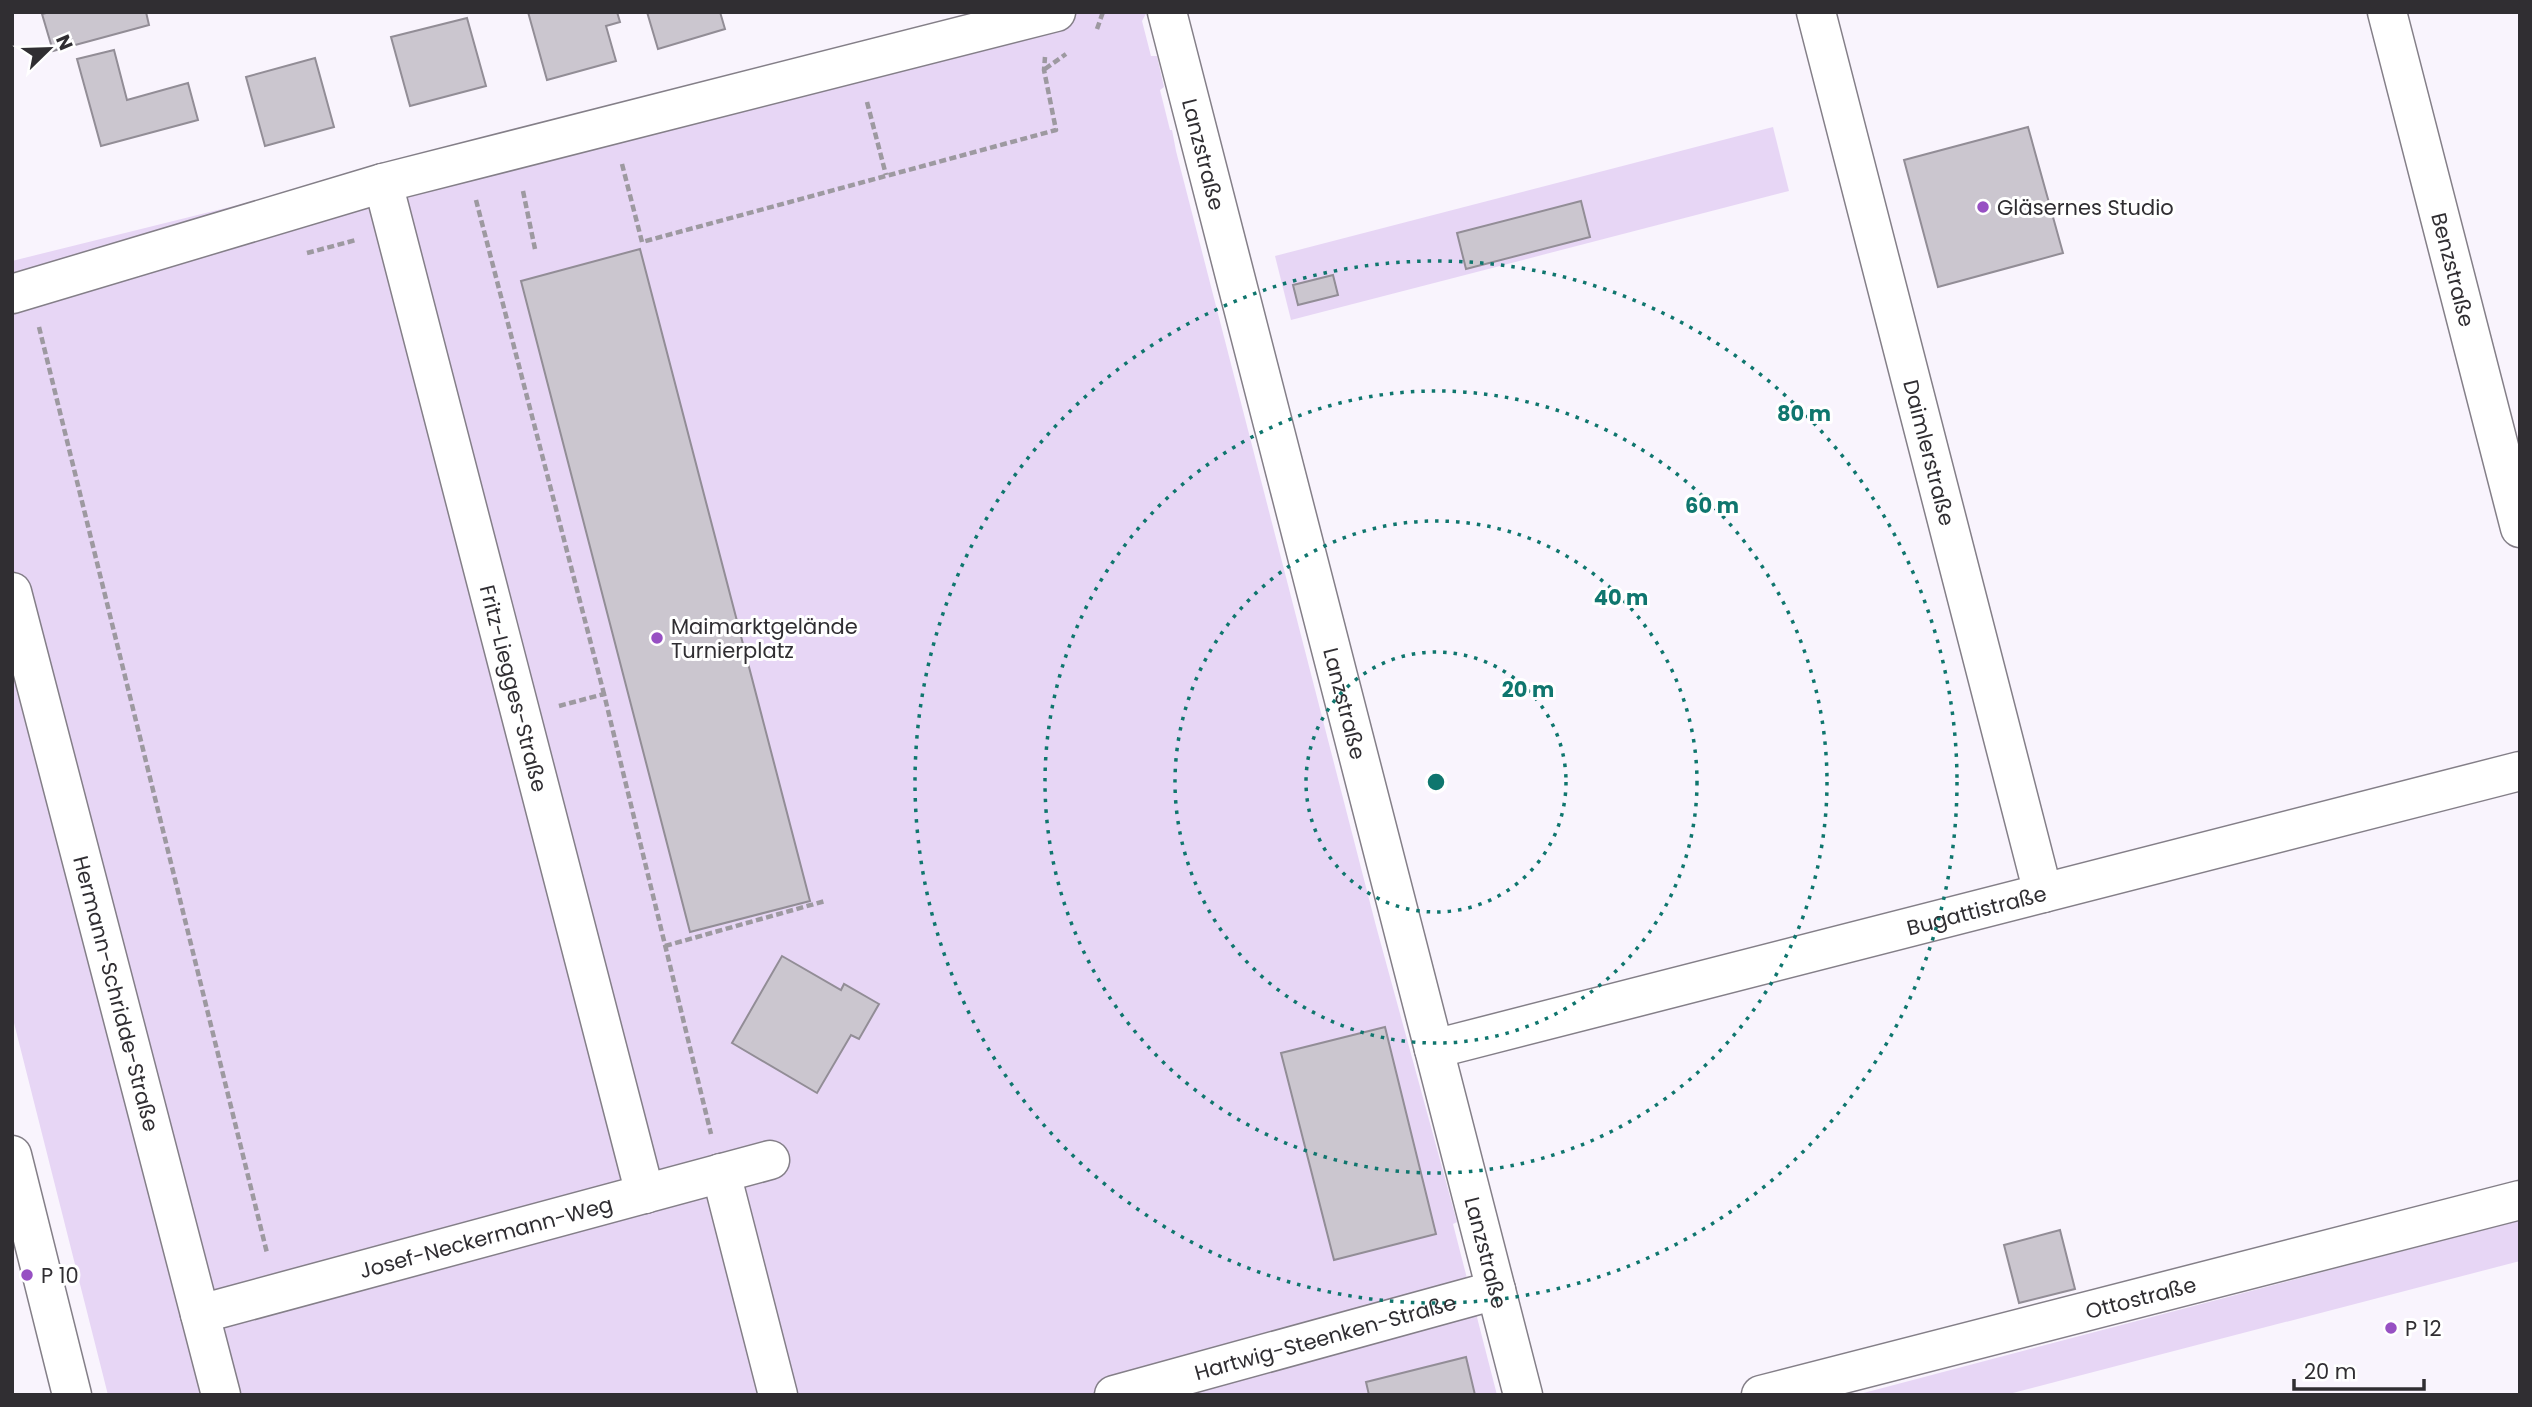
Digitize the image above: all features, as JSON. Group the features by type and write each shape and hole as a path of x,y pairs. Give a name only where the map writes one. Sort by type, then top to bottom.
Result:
{"lane":[{"name":"Lanzstraße","path":"1167,12 1523,1395"},
{"name":"Daimlerstraße","path":"1815,12 2043,893"},
{"name":"Benzstraße","path":"2387,12 2520,528"},
{"path":"12,294 383,183 1052,13"},
{"name":"Fritz-Liegges-Straße","path":"383,183 645,1194"},
{"name":"Hermann-Schridde-Straße","path":"12,592 221,1395"},
{"name":"Bugattistraße","path":"1434,1049 2520,771"},
{"path":"12,1155 72,1395"},
{"name":"Josef-Neckermann-Weg","path":"200,1314 770,1160"},
{"path":"721,1174 778,1395"},
{"name":"Ottostraße","path":"1761,1395 2520,1200"},
{"name":"Hartwig-Steenken-Straße","path":"1114,1395 1496,1290"}],"path":[{"path":"612,126 642,242 1056,130 1044,70 1052,13"},
{"path":"857,62 886,175"},
{"path":"514,150 536,249"},
{"path":"465,162 604,694 721,1174"},
{"path":"302,254 368,236"},
{"path":"26,329 39,326 277,1293"},
{"path":"522,716 604,694"},
{"path":"665,946 825,901"}],"shaded area":[{"name":"Maimarktgelände Turnierplatz","path":"1015,12 1147,12 1142,21 1151,56 1157,56 1164,87 1160,90 1170,130 1376,926 1457,1222 1453,1224 1497,1395 108,1395 12,1015 12,261"},
{"path":"1773,127 1789,191 1291,320 1275,256"},
{"path":"2520,1220 2520,1261 2005,1395 1856,1395"}],"building":[{"path":"146,12 149,25 53,51 42,14"},
{"path":"528,12 617,12 620,22 606,26 616,61 547,80"},
{"path":"647,12 720,12 725,29 658,49"},
{"path":"467,18 486,86 410,106 391,37"},
{"path":"114,50 127,100 188,83 198,120 101,146 77,59"},
{"path":"315,58 334,127 265,146 246,77"},
{"name":"Gläsernes Studio","path":"2028,127 2063,253 1938,287 1904,160"},
{"path":"1581,201 1590,237 1466,269 1457,233"},
{"path":"640,249 810,901 690,932 521,281"},
{"path":"1333,275 1338,295 1298,305 1293,285"},
{"path":"782,956 841,990 844,984 879,1004 859,1039 851,1035 817,1093 732,1043"},
{"path":"1385,1027 1436,1234 1334,1260 1281,1053"},
{"path":"2060,1230 2075,1289 2019,1303 2004,1245"},
{"path":"1466,1357 1475,1395 1369,1395 1366,1382"}],"place":[{"name":"Gläsernes Studio","path":"1983,207"},
{"name":"Maimarktgelände Turnierplatz","path":"657,638"},
{"name":"P 10","path":"27,1275"},
{"name":"P 12","path":"2391,1328"}]}
